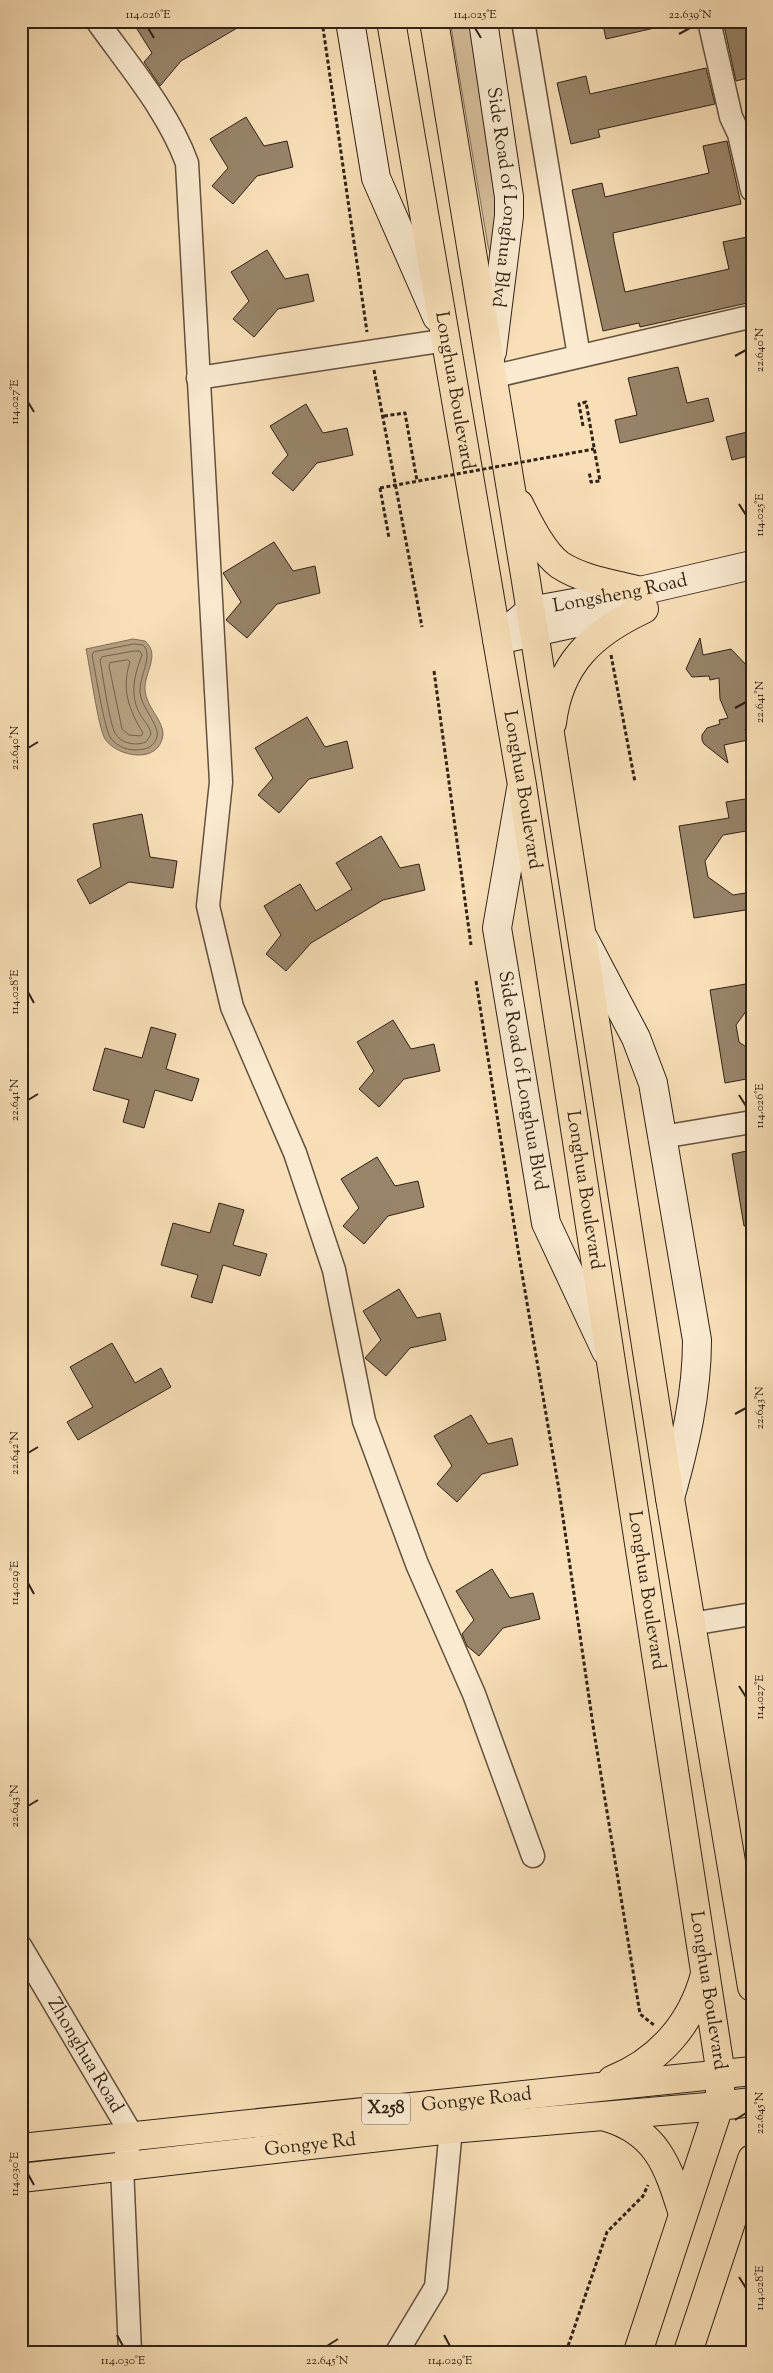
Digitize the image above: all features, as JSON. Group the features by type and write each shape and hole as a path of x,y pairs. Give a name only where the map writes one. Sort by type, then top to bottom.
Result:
{"main road":[{"path":"350,21 376,178 447,340"},
{"name":"Longhua Boulevard","path":"391,21 522,785 721,2075 719,2106 638,2352"},
{"name":"Longhua Boulevard","path":"434,21 532,622 670,1498 747,1945 752,1987"},
{"name":"Side Road of Longhua Blvd","path":"483,21 509,197 509,216 491,375"},
{"path":"509,481 531,526 558,564 642,600 584,647 562,684 554,709 550,745"},
{"name":"Longsheng Road","path":"642,600 752,565"},
{"name":"Longsheng Road","path":"498,639 532,622 642,600 752,584"},
{"name":"Side Road of Longhua Blvd","path":"522,785 497,928 546,1223 612,1364"},
{"path":"580,931 636,1038 653,1083 698,1340 696,1382 686,1439 670,1498"},
{"path":"597,2086 640,2066 666,2045 680,2030 695,2003 706,1968"},
{"name":"Gongye Road","path":"21,2148 597,2086 752,2072"},
{"name":"X258","path":"719,2106 752,2102"},
{"name":"Gongye Rd","path":"21,2178 452,2129 719,2106"},
{"path":"600,2116 624,2123 638,2131 654,2146 665,2162 683,2214"},
{"path":"688,2352 749,2171"}],"street":[{"path":"97,21 165,117 178,140 187,163 220,782 208,906 232,1007 295,1153 334,1270 364,1421 417,1564 474,1694 534,1856"},
{"path":"523,21 579,356"},
{"path":"709,21 730,117 739,134 752,190"},
{"path":"491,375 745,318 752,319"},
{"path":"198,378 447,340"},
{"path":"662,1137 752,1122"},
{"path":"691,1624 752,1614"},
{"name":"Zhonghua Road","path":"21,1947 132,2135 122,2167 130,2352"},
{"path":"397,2352 436,2288 452,2129"}],"path":[{"path":"322,21 368,340"},
{"path":"373,363 422,627"},
{"path":"583,426 579,404 586,402 600,481 591,482 589,470"},
{"path":"384,416 405,413 417,481"},
{"path":"389,538 380,488 594,449"},
{"path":"603,656 612,655 636,782"},
{"path":"434,671 471,945"},
{"path":"476,981 559,1490 594,1732 640,2014 661,2030"},
{"path":"566,2352 607,2232 643,2196 650,2181"}],"shaded area":[{"path":"450,21 473,21 501,186 494,266 488,246"}],"water":[{"path":"133,639 145,641 150,646 152,652 145,690 148,702 163,730 160,745 154,751 137,755 119,750 105,739 97,710 86,649"}],"building":[{"path":"132,21 249,21 181,61 160,86 144,62 152,53"},
{"path":"602,21 658,21 659,27 606,39"},
{"path":"723,21 745,21 752,51 752,77 736,81"},
{"path":"706,68 715,104 598,130 600,137 571,144 557,83 586,76 590,94"},
{"path":"246,117 264,146 287,141 293,167 257,176 233,204 212,186 228,168 210,139"},
{"path":"727,141 741,204 613,233 614,241 625,292 729,269 723,242 747,237 752,257 752,302 640,327 639,323 603,331 572,190 602,183 605,197 709,173 703,146"},
{"path":"267,250 285,279 308,274 314,301 278,309 254,337 233,319 249,301 231,272"},
{"path":"678,367 687,403 708,398 714,421 620,443 615,420 637,415 628,378"},
{"path":"306,404 323,433 347,428 353,455 317,463 293,491 272,473 288,455 270,426"},
{"path":"752,431 752,455 732,460 726,437"},
{"path":"274,542 293,571 315,566 320,593 277,604 247,638 226,620 241,602 223,573"},
{"path":"700,638 703,655 731,649 752,671 752,731 745,729 748,740 724,745 728,763 704,744 702,740 702,735 707,728 720,724 719,720 728,718 720,699 719,678 710,680 709,676 692,677 686,669"},
{"path":"307,717 325,747 347,741 353,768 309,779 279,813 258,795 273,778 255,748"},
{"path":"752,798 752,830 723,835 705,861 708,877 733,895 752,892 752,909 694,918 679,826 729,818 726,802"},
{"path":"142,814 150,857 177,861 173,888 129,882 90,904 77,880 101,867 93,824"},
{"path":"381,836 400,868 419,864 425,890 383,900 311,943 286,971 266,954 281,935 264,906 300,884 316,911 352,889 336,863"},
{"path":"752,983 752,1003 736,1025 739,1042 752,1051 752,1078 725,1083 710,990"},
{"path":"393,1020 411,1049 434,1044 440,1071 404,1079 379,1107 359,1089 374,1071 357,1042"},
{"path":"151,1027 176,1034 166,1069 199,1079 192,1101 155,1090 144,1128 123,1122 129,1100 93,1090 105,1048 142,1058"},
{"path":"752,1150 752,1226 744,1226 732,1154"},
{"path":"377,1157 395,1186 418,1181 424,1207 388,1216 364,1244 343,1226 359,1208 341,1179"},
{"path":"219,1203 244,1210 233,1245 267,1254 260,1276 223,1265 212,1303 191,1297 198,1275 161,1265 173,1223 210,1233"},
{"path":"399,1289 417,1318 440,1313 446,1340 410,1348 386,1376 365,1358 381,1340 363,1311"},
{"path":"112,1343 135,1383 161,1368 171,1387 78,1440 67,1422 93,1407 70,1367"},
{"path":"471,1415 488,1444 512,1438 518,1465 482,1474 457,1502 437,1484 452,1466 434,1436"},
{"path":"492,1569 510,1598 533,1593 540,1619 503,1628 479,1656 467,1646 462,1634 474,1620 456,1591"}]}
